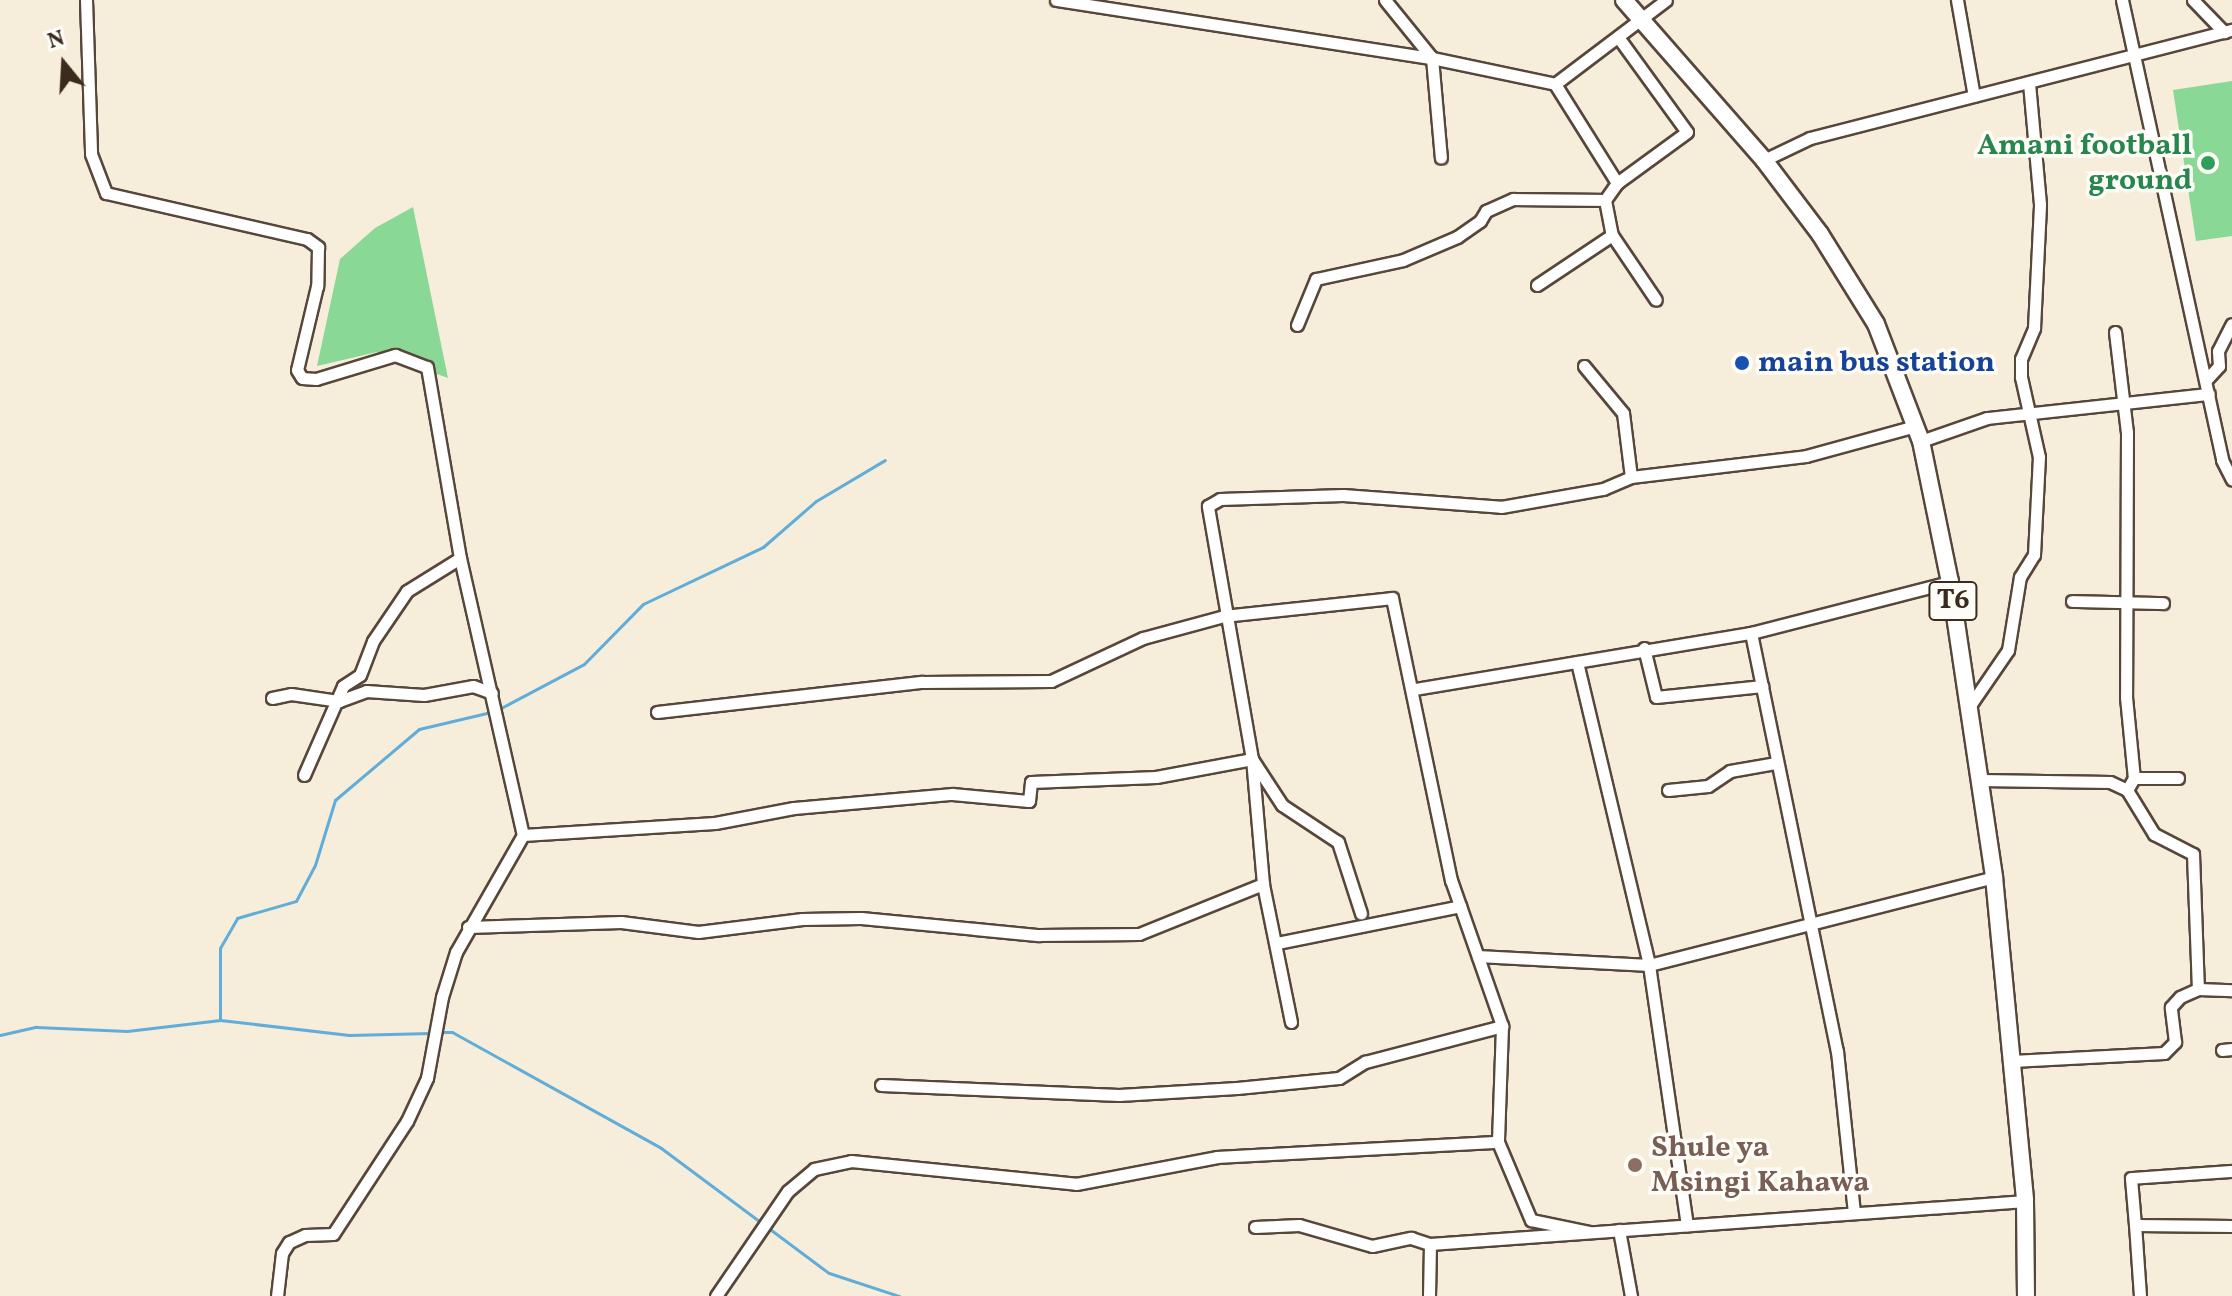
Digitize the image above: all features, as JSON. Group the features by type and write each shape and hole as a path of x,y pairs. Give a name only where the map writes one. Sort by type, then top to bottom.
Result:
{"highway":[{"name":"T6","path":"1624,0 1764,160 1820,234 1876,324 1918,433 1950,582 1994,877 2025,1201 2026,1296"}],"street":[{"path":"86,0 91,154 106,193 307,239 318,247 317,286 297,370 302,378 316,379 395,355 427,367 460,558 523,835 468,927 442,997 427,1078 407,1121 333,1234 305,1235 289,1242 282,1253 277,1296"},
{"path":"1056,0 1432,58 1555,84 1617,183"},
{"path":"1385,0 1432,58 1441,158"},
{"path":"1555,84 1666,0"},
{"path":"1957,0 1974,96"},
{"path":"2122,0 2222,460 2232,480"},
{"path":"2193,0 2228,31"},
{"path":"1764,160 1810,138 2228,31"},
{"path":"1618,37 1687,132 1617,183 1605,200 1612,235 1656,300"},
{"path":"1969,707 2008,650 2020,577 2034,555 2039,457 2028,412 2021,359 2034,328 2040,204 2029,82"},
{"path":"1297,325 1316,279 1403,260 1457,237 1480,221 1486,211 1513,199 1605,200"},
{"path":"1537,285 1612,235"},
{"path":"2206,380 2219,366 2218,351 2232,324"},
{"path":"2115,332 2127,432 2126,697 2134,778 2127,790"},
{"path":"1584,366 1623,413 1631,477"},
{"path":"1291,1022 1263,884 1252,759 1224,616 1208,511 1214,500 1343,495 1501,507 1603,489 1631,477 1806,456 1987,418 2209,394"},
{"path":"304,775 343,686 360,675 373,641 407,591 460,558"},
{"path":"1415,689 1644,648 1751,633 1950,582"},
{"path":"657,712 922,682 1051,681 1143,638 1224,616 1392,598 1415,689 1460,906 1502,1026 1498,1142 1531,1220 1589,1232"},
{"path":"2072,601 2163,603"},
{"path":"1751,633 1807,923 1837,1051 1854,1212"},
{"path":"1644,648 1656,697 1762,686"},
{"path":"1577,662 1649,965 1687,1225"},
{"path":"272,698 291,694 339,701 366,691 424,695 473,686 492,693"},
{"path":"523,835 715,823 794,808 952,794 1029,801 1031,782 1156,777 1252,759"},
{"path":"1252,759 1282,805 1338,842 1361,913"},
{"path":"1668,790 1708,786 1730,771 1776,763"},
{"path":"2134,778 2178,778"},
{"path":"1980,780 2110,782 2127,790 2154,834 2193,854 2198,989"},
{"path":"1478,956 1649,965 1994,877"},
{"path":"468,927 621,922 698,932 861,918 1039,935 1139,934 1263,884"},
{"path":"1277,943 1460,906"},
{"path":"2012,1061 2164,1053 2175,1042 2171,1007 2198,989 2232,990"},
{"path":"881,1085 1119,1095 1237,1088 1339,1078 1365,1062 1502,1026"},
{"path":"716,1296 788,1191 814,1169 851,1161 1076,1184 1217,1157 1498,1142"},
{"path":"2140,1296 2131,1178 2232,1171"},
{"path":"1255,1227 1299,1225 1372,1246 1411,1238 1430,1244 2025,1201"},
{"path":"2135,1225 2232,1226"},
{"path":"1619,1230 1631,1296"},
{"path":"1429,1296 1430,1244"}],"green space":[{"name":"Amani football ground","path":"2232,81 2232,236 2196,241 2173,90"},
{"path":"413,207 448,378 377,352 317,366 340,259 375,228"}],"waterway":[{"path":"499,709 584,664 643,604 763,547 816,501 885,460"},
{"path":"220,1019 220,948 237,918 296,901 315,865 335,800 419,729 491,712"},
{"path":"0,1035 36,1027 127,1031 220,1020 349,1035 431,1033"},
{"path":"438,1032 452,1032 661,1148 829,1273 899,1296"}],"place":[{"name":"Amani football ground","path":"2208,163"},
{"name":"main bus station","path":"1742,363"},
{"name":"Shule ya Msingi Kahawa","path":"1635,1165"}]}
